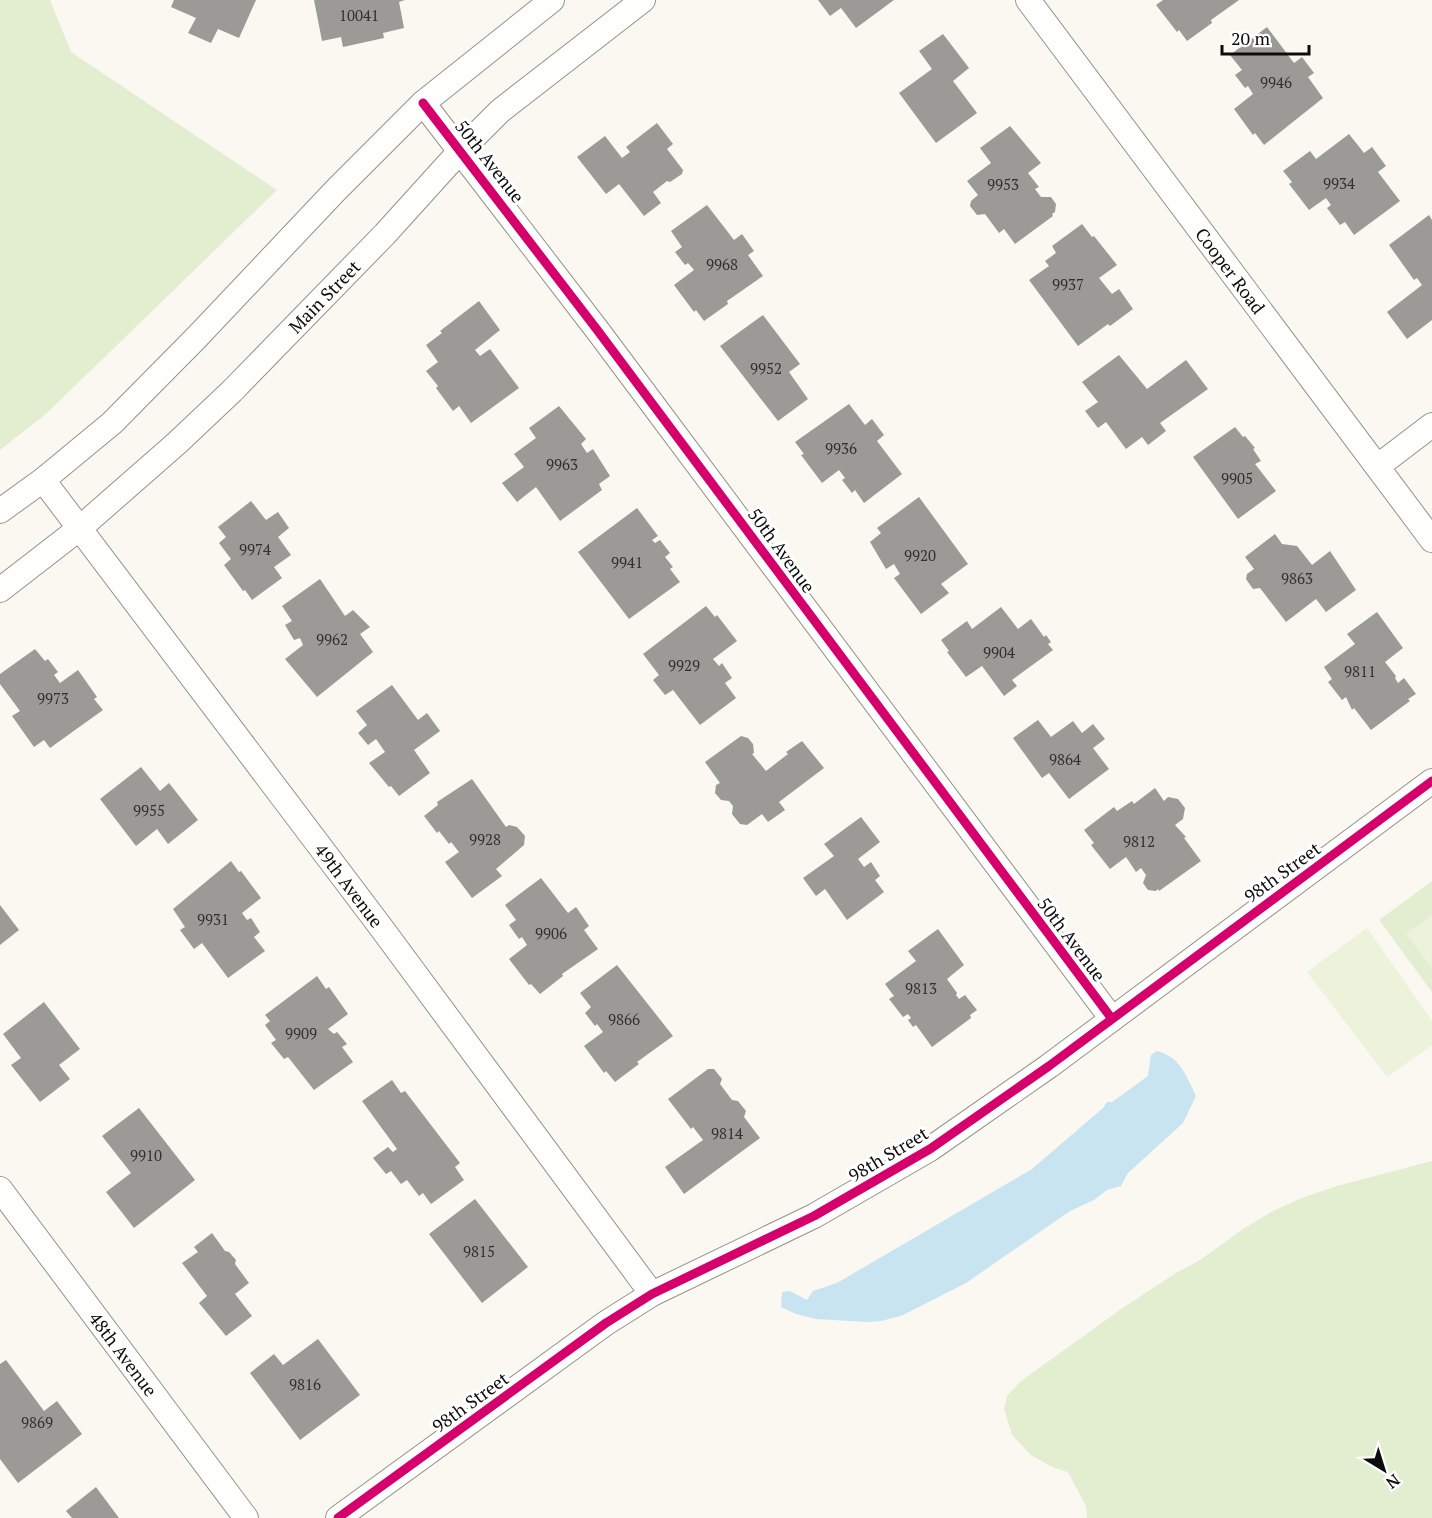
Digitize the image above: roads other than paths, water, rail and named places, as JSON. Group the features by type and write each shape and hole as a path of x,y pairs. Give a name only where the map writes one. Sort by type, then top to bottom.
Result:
{"street":[{"path":"0,511 43,480 112,423 423,103 552,0"},
{"name":"Main Street","path":"0,590 80,528 177,443 249,374 500,111 643,0"},
{"name":"Cooper Road","path":"1028,0 1432,540"},
{"name":"50th Avenue","path":"423,103 598,331 1112,1019"},
{"path":"1378,466 1432,425"},
{"name":"49th Avenue","path":"43,480 393,944 652,1294"},
{"name":"98th Street","path":"338,1518 606,1323 652,1294 814,1216 930,1149 1112,1019 1432,782"},
{"name":"48th Avenue","path":"0,1189 246,1518"}],"water":[{"path":"1157,1051 1177,1062 1196,1096 1183,1123 1128,1173 1121,1186 1107,1190 1094,1200 1070,1211 966,1283 901,1316 867,1322 816,1319 781,1307 782,1292 790,1291 807,1300 813,1291 837,1283 1032,1169 1103,1108 1107,1102 1112,1102 1148,1076 1151,1055"}]}
